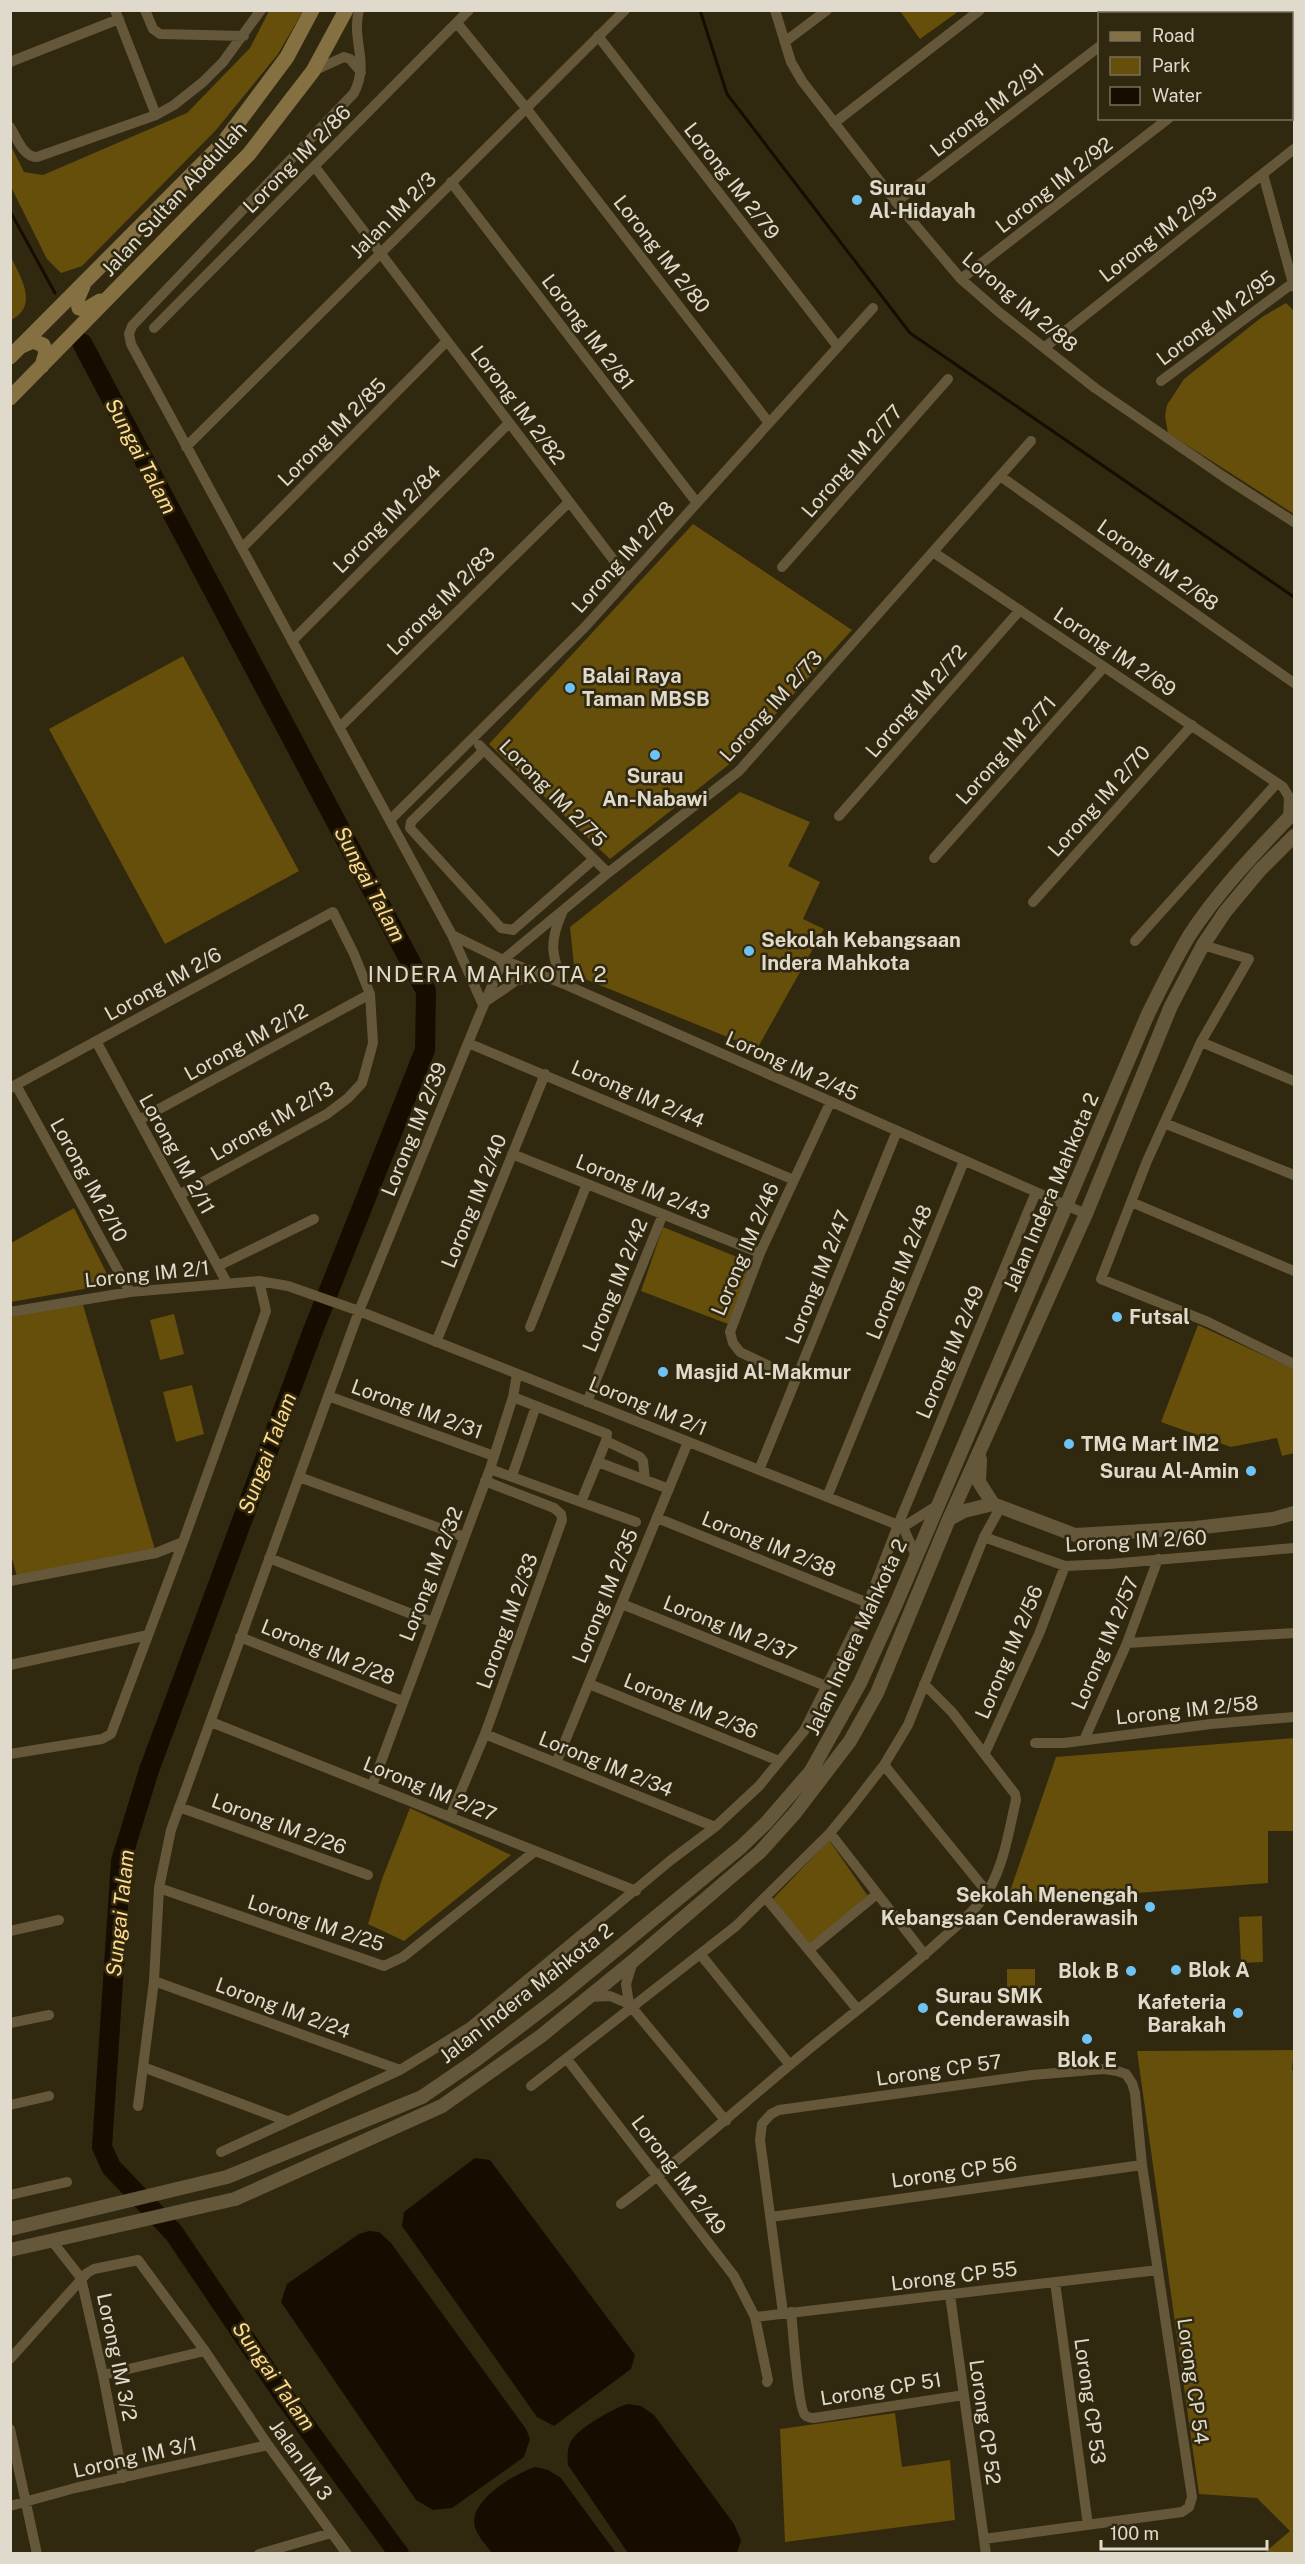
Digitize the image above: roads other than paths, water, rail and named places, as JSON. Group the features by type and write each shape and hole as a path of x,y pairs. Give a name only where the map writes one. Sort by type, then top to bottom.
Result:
{"main road":[{"name":"Jalan Sultan Abdullah","path":"10,357 223,143 286,57 312,10"},
{"name":"Jalan Sultan Abdullah","path":"10,398 249,154 313,71 346,10"},
{"path":"85,282 77,300 79,308 85,310 126,281"},
{"path":"22,346 33,340 43,345 46,352 42,366"}],"street":[{"path":"145,10 156,33 244,36"},
{"path":"10,127 25,153 30,157 37,157 156,115 203,82 244,36 261,10"},
{"path":"358,10 355,28 362,60 362,72 354,93 132,326 129,334 131,344 186,447 452,935 483,1005 493,995 517,980 543,976"},
{"path":"457,22 458,10"},
{"name":"Lorong IM 2/86","path":"154,328 469,10"},
{"name":"Jalan IM 2/3","path":"186,447 625,10"},
{"name":"Lorong IM 2/88","path":"775,10 791,62 802,81 896,202 961,279 1095,388 1294,522"},
{"path":"786,41 827,10"},
{"path":"834,123 980,10"},
{"path":"10,62 117,15 156,115"},
{"name":"Lorong IM 2/80","path":"457,22 769,423"},
{"name":"Lorong IM 2/79","path":"598,36 838,347"},
{"name":"Lorong IM 2/91","path":"896,202 1098,48"},
{"path":"313,71 344,57 350,59 362,72"},
{"name":"Lorong IM 2/92","path":"961,279 1166,120"},
{"name":"Lorong IM 2/93","path":"1044,348 1294,149"},
{"name":"Lorong IM 2/82","path":"315,167 628,579"},
{"path":"1263,174 1294,285"},
{"name":"Lorong IM 2/81","path":"451,182 697,503"},
{"name":"Lorong IM 2/95","path":"1161,381 1294,285"},
{"name":"Lorong IM 2/78","path":"390,820 584,628 873,308"},
{"name":"Lorong IM 2/85","path":"242,548 447,341"},
{"name":"Lorong IM 2/77","path":"782,567 948,379"},
{"name":"Lorong IM 2/84","path":"292,641 509,423"},
{"name":"Lorong IM 2/73","path":"503,960 608,873 739,771 1031,441"},
{"name":"Lorong IM 2/68","path":"1000,476 1294,683"},
{"name":"Lorong IM 2/83","path":"340,727 569,502"},
{"name":"Lorong IM 2/69","path":"933,552 1285,785"},
{"name":"Lorong IM 2/72","path":"839,816 1020,610"},
{"name":"Lorong IM 2/71","path":"934,858 1104,667"},
{"name":"Lorong IM 2/70","path":"1033,902 1192,725"},
{"name":"Lorong IM 2/75","path":"472,739 608,873"},
{"path":"484,750 411,822 410,828 501,928 513,930 594,859"},
{"path":"1135,941 1285,785 1291,816"},
{"name":"Jalan Indera Mahkota 2","path":"10,2229 228,2177 422,2097 476,2060 561,1995 741,1847 766,1823 811,1772 860,1683 1148,1014 1170,970 1190,935 1242,868 1291,816"},
{"name":"Jalan Indera Mahkota 2","path":"10,2250 235,2199 442,2106 541,2036 760,1852 830,1769 877,1693 949,1519 1086,1214 1170,1006 1203,945 1243,890 1294,836"},
{"path":"564,910 552,939 557,968 564,984"},
{"name":"Lorong IM 2/13","path":"179,1195 327,1114 348,1098 362,1083 374,1043 370,994 354,954 333,912"},
{"name":"Lorong IM 2/6","path":"13,1087 333,912"},
{"name":"Lorong IM 2/45","path":"452,935 503,960 564,984 1086,1214"},
{"path":"1203,945 1249,959 1201,1042 1164,1123 1101,1279 1208,1322 1294,1364"},
{"name":"Lorong IM 2/39","path":"138,2106 154,1981 159,1888 165,1852 179,1807 328,1396 354,1309 503,960"},
{"name":"Lorong IM 2/12","path":"139,1120 370,994"},
{"name":"Lorong IM 2/11","path":"96,1041 227,1283"},
{"path":"1201,1042 1294,1081"},
{"name":"Lorong IM 2/44","path":"468,1043 794,1180"},
{"name":"Lorong IM 2/40","path":"436,1342 545,1074"},
{"name":"Lorong IM 2/10","path":"13,1087 130,1292"},
{"name":"Lorong IM 2/46","path":"796,1379 740,1352 730,1332 760,1253 830,1102"},
{"path":"1164,1123 1294,1175"},
{"name":"Lorong IM 2/47","path":"759,1470 897,1131"},
{"name":"Lorong IM 2/43","path":"512,1154 760,1253"},
{"name":"Lorong IM 2/48","path":"828,1497 964,1161"},
{"path":"530,1327 587,1184"},
{"name":"Lorong IM 2/49","path":"221,2152 400,2070 470,2027 715,1827 752,1793 804,1731 868,1603 1036,1192"},
{"path":"1131,1202 1294,1271"},
{"name":"Lorong IM 2/42","path":"587,1402 663,1214"},
{"path":"218,1266 314,1220"},
{"path":"10,1754 102,1739 113,1731 266,1311 259,1281"},
{"name":"Lorong IM 2/1","path":"10,1312 130,1292 259,1281 288,1286 354,1309 900,1526"},
{"name":"Lorong IM 2/32","path":"372,1786 490,1469 513,1397 517,1374"},
{"name":"Lorong IM 2/31","path":"328,1396 494,1456"},
{"path":"513,1397 606,1433 606,1441 581,1502"},
{"path":"512,1476 536,1406"},
{"path":"606,1441 640,1456 643,1461 645,1480"},
{"name":"Lorong IM 2/35","path":"556,1763 688,1442"},
{"path":"980,1453 980,1482 997,1506"},
{"path":"598,1462 669,1489"},
{"path":"490,1469 636,1521"},
{"path":"299,1477 464,1538"},
{"name":"Lorong IM 2/33","path":"450,1817 484,1734 562,1520 561,1514 554,1508 485,1481"},
{"path":"916,1556 900,1526 938,1505"},
{"path":"531,2086 630,2006 701,1955 766,1898 830,1833 884,1765 908,1725 997,1506"},
{"path":"949,1519 964,1511 997,1506 1075,1535 1195,1528 1273,1519 1294,1512"},
{"name":"Lorong IM 2/38","path":"657,1518 868,1603"},
{"name":"Lorong IM 2/60","path":"984,1537 1065,1566 1294,1548"},
{"path":"10,1581 156,1553 183,1542"},
{"path":"269,1558 432,1622"},
{"name":"Lorong IM 2/57","path":"1084,1740 1126,1643 1158,1560"},
{"name":"Lorong IM 2/56","path":"985,1753 1039,1634 1065,1566"},
{"name":"Lorong IM 2/37","path":"622,1604 826,1686"},
{"path":"1126,1643 1294,1633"},
{"path":"10,1665 148,1635"},
{"name":"Lorong IM 2/28","path":"240,1637 402,1701"},
{"path":"860,1683 867,1692 877,1693"},
{"name":"Lorong IM 2/36","path":"589,1684 779,1761"},
{"path":"621,2204 658,2177 925,1955 973,1911 987,1892 1001,1859 1016,1800 1013,1788 952,1712 924,1684"},
{"name":"Lorong IM 2/58","path":"1035,1743 1084,1740 1211,1724 1294,1717"},
{"name":"Lorong IM 2/27","path":"211,1722 636,1891"},
{"name":"Lorong IM 2/34","path":"484,1734 715,1827"},
{"path":"884,1765 987,1892"},
{"name":"Lorong IM 2/26","path":"179,1807 368,1875"},
{"path":"830,1833 925,1955"},
{"name":"Lorong IM 2/25","path":"159,1888 384,1966 403,1958 535,1851"},
{"path":"809,1950 877,1894"},
{"path":"766,1898 858,2010"},
{"path":"10,1930 59,1920"},
{"path":"701,1955 790,2065"},
{"path":"630,2006 626,1984 633,1961"},
{"name":"Lorong IM 2/24","path":"154,1981 400,2070"},
{"path":"588,1997 610,1996 630,2006 726,2121"},
{"path":"10,2023 49,2015"},
{"name":"Lorong IM 2/49","path":"567,2059 734,2276 755,2317 768,2380 766,2382"},
{"path":"143,2067 287,2121"},
{"name":"Lorong CP 57","path":"771,2217 760,2131 766,2118 779,2110 1032,2075 1104,2069"},
{"name":"Lorong CP 54","path":"1088,2525 1182,2512 1190,2504 1192,2497 1142,2165 1135,2093 1126,2074 1104,2069"},
{"path":"10,2106 49,2096"},
{"name":"Lorong CP 56","path":"771,2217 1035,2178 1142,2165"},
{"path":"10,2195 67,2182"},
{"path":"771,2217 787,2313"},
{"path":"10,2359 81,2278 52,2241"},
{"name":"Jalan IM 3","path":"81,2278 94,2269 138,2260 347,2553"},
{"name":"Lorong CP 55","path":"755,2317 1158,2270"},
{"name":"Lorong IM 3/2","path":"81,2278 123,2478"},
{"name":"Lorong CP 53","path":"1055,2282 1088,2525"},
{"name":"Lorong CP 52","path":"950,2295 986,2553"},
{"name":"Lorong CP 51","path":"787,2313 804,2414 814,2418 964,2395"},
{"path":"103,2375 205,2351"},
{"path":"10,2429 37,2553"},
{"name":"Lorong IM 3/1","path":"10,2506 268,2445"},
{"path":"984,2539 1088,2525"},
{"path":"259,2553 331,2533"}],"water":[{"path":"475,2158 490,2160 635,2355 631,2369 554,2426 537,2417 402,2226 404,2212"},
{"path":"369,2231 379,2232 391,2243 526,2429 530,2439 524,2457 452,2508 433,2510 416,2500 281,2302 287,2284 359,2234"},
{"path":"628,2404 641,2406 654,2415 734,2524 741,2540 737,2553 628,2553 568,2465 568,2450 574,2437 584,2428 615,2409"},
{"path":"535,2467 548,2470 561,2478 616,2553 492,2553 476,2530 474,2520 477,2510 493,2491 515,2476"}],"waterway":[{"path":"700,10 727,94 910,333 1294,597"},
{"name":"Sungai Talam","path":"10,211 55,293"},
{"name":"Sungai Talam","path":"82,343 426,991 425,1050 312,1333 149,1770 121,1861 102,2147 111,2167 174,2233 284,2396 399,2554"}],"place":[{"name":"Surau Al-Hidayah","path":"857,200"},
{"name":"Balai Raya Taman MBSB","path":"570,688"},
{"name":"Surau An-Nabawi","path":"655,755"},
{"name":"Sekolah Kebangsaan Indera Mahkota","path":"749,951"},
{"name":"Futsal","path":"1117,1317"},
{"name":"Masjid Al-Makmur","path":"663,1372"},
{"name":"TMG Mart IM2","path":"1069,1444"},
{"name":"Surau Al-Amin","path":"1251,1471"},
{"name":"Sekolah Menengah Kebangsaan Cenderawasih","path":"1150,1907"},
{"name":"Blok A","path":"1176,1970"},
{"name":"Blok B","path":"1131,1971"},
{"name":"Surau SMK Cenderawasih","path":"923,2008"},
{"name":"Kafeteria Barakah","path":"1238,2013"},
{"name":"Blok E","path":"1087,2039"}],"district":[{"name":"INDERA MAHKOTA 2","path":"488,974"}]}
